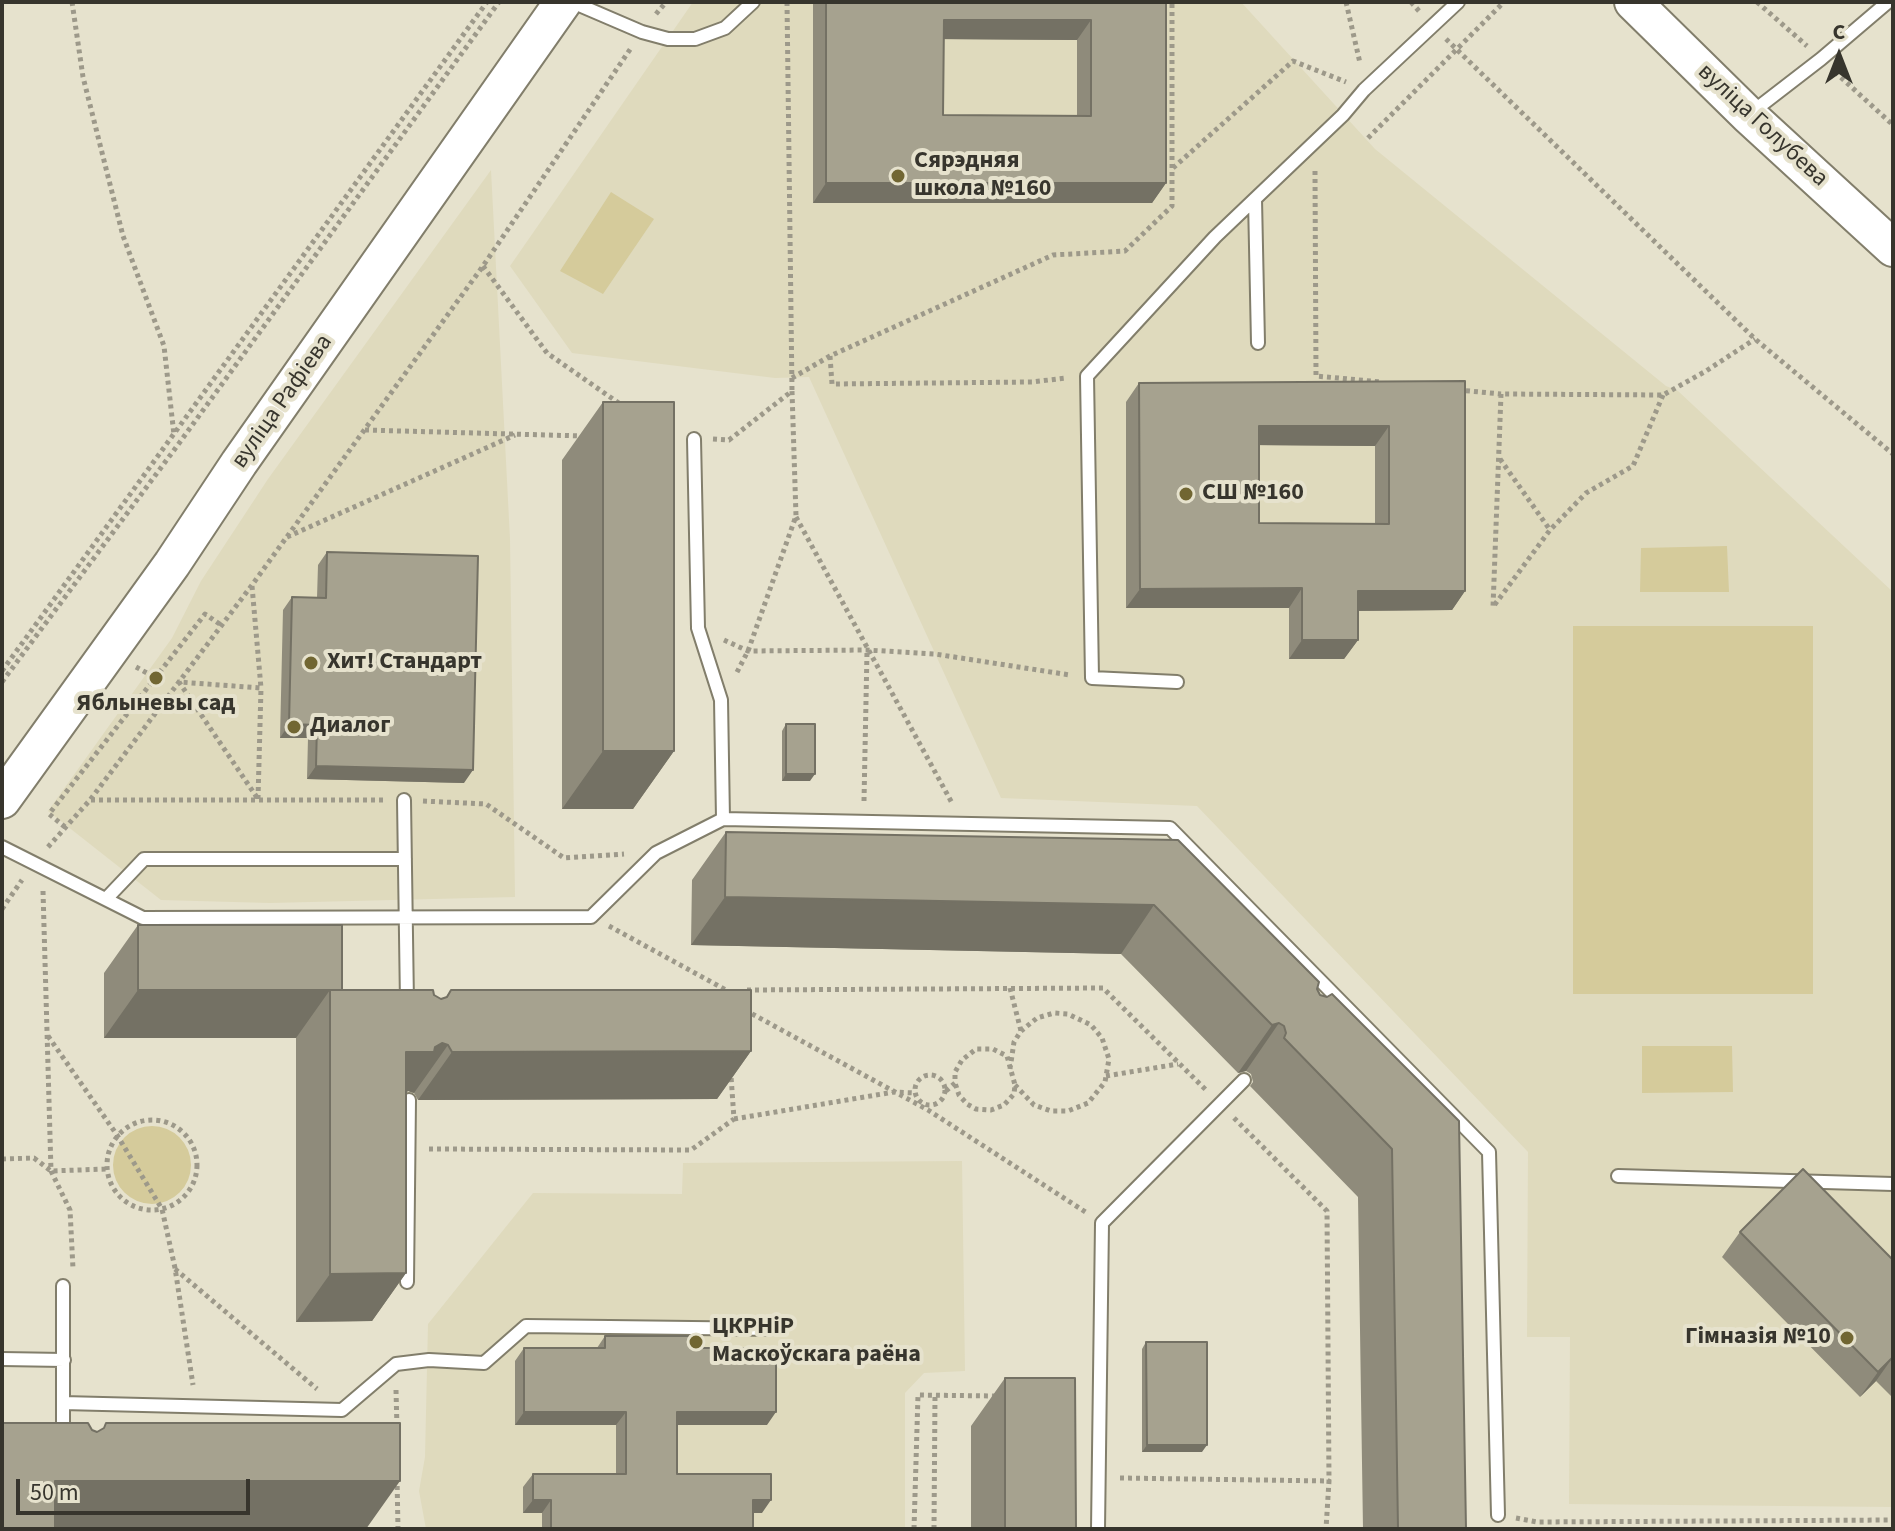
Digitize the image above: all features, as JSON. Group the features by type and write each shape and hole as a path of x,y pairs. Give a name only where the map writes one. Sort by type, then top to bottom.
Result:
{"main road":[{"name":"вуліца Рафіева","path":"2,800 172,564 239,463 563,2"},
{"name":"вуліца Голубева","path":"1633,2 1748,115 1893,248"}],"lane":[{"path":"572,2 642,32 668,39 695,39 725,28 753,2"},
{"path":"1177,682 1092,678 1087,376 1215,237 1458,2"},
{"path":"1748,115 1888,2"},
{"path":"1255,199 1258,343"},
{"path":"694,439 698,628 721,700 723,819"},
{"path":"404,800 407,1023"},
{"path":"2,847 143,918 591,917 656,853 723,819 1170,828 1489,1152 1498,1515"},
{"path":"106,899 144,859 405,859"},
{"path":"1324,1004 1335,994"},
{"path":"1098,1529 1102,1223 1244,1080"},
{"path":"407,1282 409,1100"},
{"path":"1618,1176 1893,1184"},
{"path":"63,1286 63,1444"},
{"path":"63,1403 342,1410 396,1364 429,1360 484,1363 526,1326 775,1329"},
{"path":"2,1359 64,1360"}],"path":[{"path":"72,2 83,77 123,236 164,346 174,437 180,442"},
{"path":"2,671 487,2"},
{"path":"2,682 499,2"},
{"path":"2,909 65,827 90,800 252,585 483,266 642,32 666,2"},
{"path":"721,700 748,651 796,516 787,2"},
{"path":"792,378 830,356 1053,255 1125,251 1172,206 1172,2"},
{"path":"1368,138 1504,2"},
{"path":"1458,51 1755,339 1893,454"},
{"path":"1172,169 1293,61 1364,90"},
{"path":"1315,142 1316,376 1393,383"},
{"path":"483,266 547,353 621,404"},
{"path":"1455,390 1501,394 1663,395 1755,339"},
{"path":"830,356 832,384 1032,382 1087,376"},
{"path":"694,439 729,440 792,391"},
{"path":"1501,394 1493,607 1550,530 1586,493 1633,466 1663,395"},
{"path":"364,430 594,436"},
{"path":"286,537 518,434"},
{"path":"1499,458 1550,530"},
{"path":"796,516 963,824"},
{"path":"252,585 261,688 258,800"},
{"path":"65,827 49,814 205,614 221,625"},
{"path":"698,628 748,651 867,650 935,654 1092,678"},
{"path":"863,822 867,650"},
{"path":"179,682 261,688"},
{"path":"179,682 258,800"},
{"path":"90,800 404,800 486,804 564,858 656,853"},
{"path":"39,864 51,1171 70,1210 73,1270"},
{"path":"591,917 726,990 727,1000"},
{"path":"1010,988 1021,1031"},
{"path":"742,990 1103,988 1327,1211 1329,1481 1326,1529"},
{"path":"741,1007 928,1108"},
{"path":"1010,1069 1014,1042 1021,1031 1037,1018 1054,1013 1083,1019 1102,1038 1109,1059 1106,1076 1097,1094 1088,1103 1068,1111 1051,1111 1034,1105 1015,1085"},
{"path":"48,1036 117,1135 162,1209 175,1268 196,1406"},
{"path":"976,1049 993,1049 1007,1056 1015,1085 1014,1094 1004,1105 991,1110 976,1109 967,1104 959,1095 955,1083 955,1072 962,1060 976,1049"},
{"path":"1106,1076 1178,1064"},
{"path":"731,1074 734,1119"},
{"path":"946,1091 942,1080 936,1075 926,1075 918,1080 915,1093 928,1108 1102,1223"},
{"path":"928,1108 943,1099 955,1083"},
{"path":"409,1144 419,1149 691,1150 734,1119 894,1092 915,1093"},
{"path":"159,1119 179,1127 192,1142 197,1158 193,1185 184,1197 162,1209 139,1209 127,1203 115,1192 106,1169 108,1152 117,1135 143,1120 159,1119"},
{"path":"2,1159 34,1158 51,1171 106,1169"},
{"path":"175,1268 342,1410"},
{"path":"396,1364 397,1439"},
{"path":"914,1529 918,1395 996,1396"},
{"path":"934,1529 935,1395"},
{"path":"397,1469 398,1529"},
{"path":"1099,1478 1329,1481"},
{"path":"1498,1515 1537,1522 1893,1520"},
{"path":"1537,1522 1543,1529"}],"shaded area":[{"path":"693,2 1241,2 1375,149 1666,386 1678,391 1893,592 1893,1507 1569,1504 1570,1337 1527,1337 1528,1152 1197,806 1001,798 809,377 775,378 572,353 510,266"},
{"path":"491,170 510,539 515,897 270,903 161,900 48,811 172,638 201,581 268,479"},
{"path":"611,192 654,219 603,294 560,271"},
{"path":"1727,546 1729,592 1640,592 1641,548"},
{"path":"1573,626 1813,626 1813,994 1573,994"},
{"path":"1642,1046 1732,1046 1733,1092 1642,1093"},
{"path":"152,1126 167,1129 184,1143 191,1165 188,1180 174,1197 152,1204 137,1201 120,1187 113,1165 116,1150 130,1133"},
{"name":"ЦКРНіР Маскоўскага раёна","path":"962,1161 965,1371 924,1373 905,1393 905,1529 426,1529 419,1491 425,1457 428,1324 533,1193 682,1194 683,1163"}],"building":[{"path":"826,2 1166,2 1166,183 826,183","holes":["944,20 1091,20 1091,116 943,115"]},
{"name":"СШ №160","path":"1465,381 1465,591 1358,591 1358,640 1302,640 1302,588 1140,589 1139,383","holes":["1259,426 1389,426 1389,524 1259,523"]},
{"path":"603,402 674,402 674,751 603,751"},
{"path":"327,552 478,556 473,770 316,766 317,725 289,724 292,597 326,598"},
{"path":"786,724 815,724 815,774 786,774"},
{"path":"726,832 1178,840 1319,982 1317,989 1320,995 1327,997 1332,994 1459,1121 1466,1529 1398,1529 1392,1149 1284,1038 1284,1026 1279,1023 1272,1025 1154,905 725,897"},
{"path":"138,925 342,925 342,990 138,990"},
{"path":"330,990 433,990 434,995 441,999 447,997 451,990 751,990 751,1051 452,1052 448,1045 442,1043 435,1047 434,1052 406,1052 406,1273 330,1274"},
{"name":"Гімназія №10","path":"1803,1169 1893,1260 1893,1357 1878,1372 1740,1232"},
{"path":"605,1336 697,1336 697,1348 776,1348 776,1412 677,1412 677,1474 771,1474 771,1500 753,1500 753,1529 551,1529 551,1500 533,1500 533,1474 626,1474 626,1412 524,1412 524,1348 605,1348"},
{"path":"1146,1342 1207,1342 1207,1445 1147,1445"},
{"path":"1005,1378 1075,1378 1076,1529 1005,1529"},
{"path":"2,1423 88,1423 97,1432 106,1423 400,1423 400,1481 55,1481 55,1529 2,1529"}],"place":[{"name":"Сярэдняя школа №160","path":"898,176"},
{"name":"СШ №160","path":"1186,494"},
{"name":"Хит! Стандарт","path":"311,663"},
{"name":"Яблыневы сад","path":"156,678"},
{"name":"Диалог","path":"294,727"},
{"name":"Гімназія №10","path":"1847,1338"},
{"name":"ЦКРНіР Маскоўскага раёна","path":"696,1342"}]}
